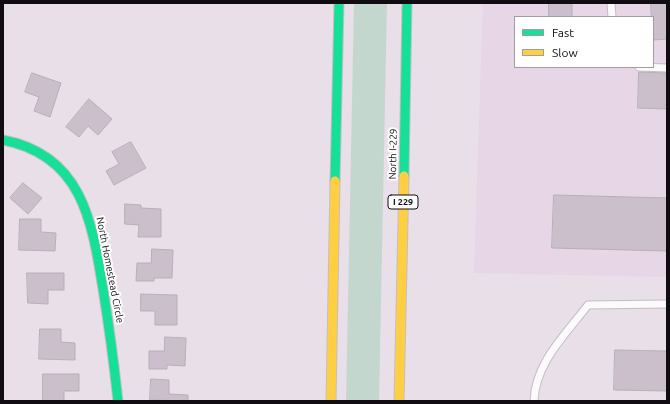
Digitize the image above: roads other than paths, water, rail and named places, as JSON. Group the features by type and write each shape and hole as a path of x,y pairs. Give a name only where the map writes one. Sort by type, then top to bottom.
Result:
{"main road":[{"path":"331,401 339,3"},
{"name":"North I-229","path":"399,401 407,3"},
{"name":"North Homestead Circle","path":"3,140 15,141 36,150 48,158 64,172 76,188 86,206 97,253 112,337 118,401"}],"lane":[{"path":"611,3 612,16"},
{"path":"654,68 667,68"},
{"path":"534,401 534,388 541,368 588,305 667,304"}]}
